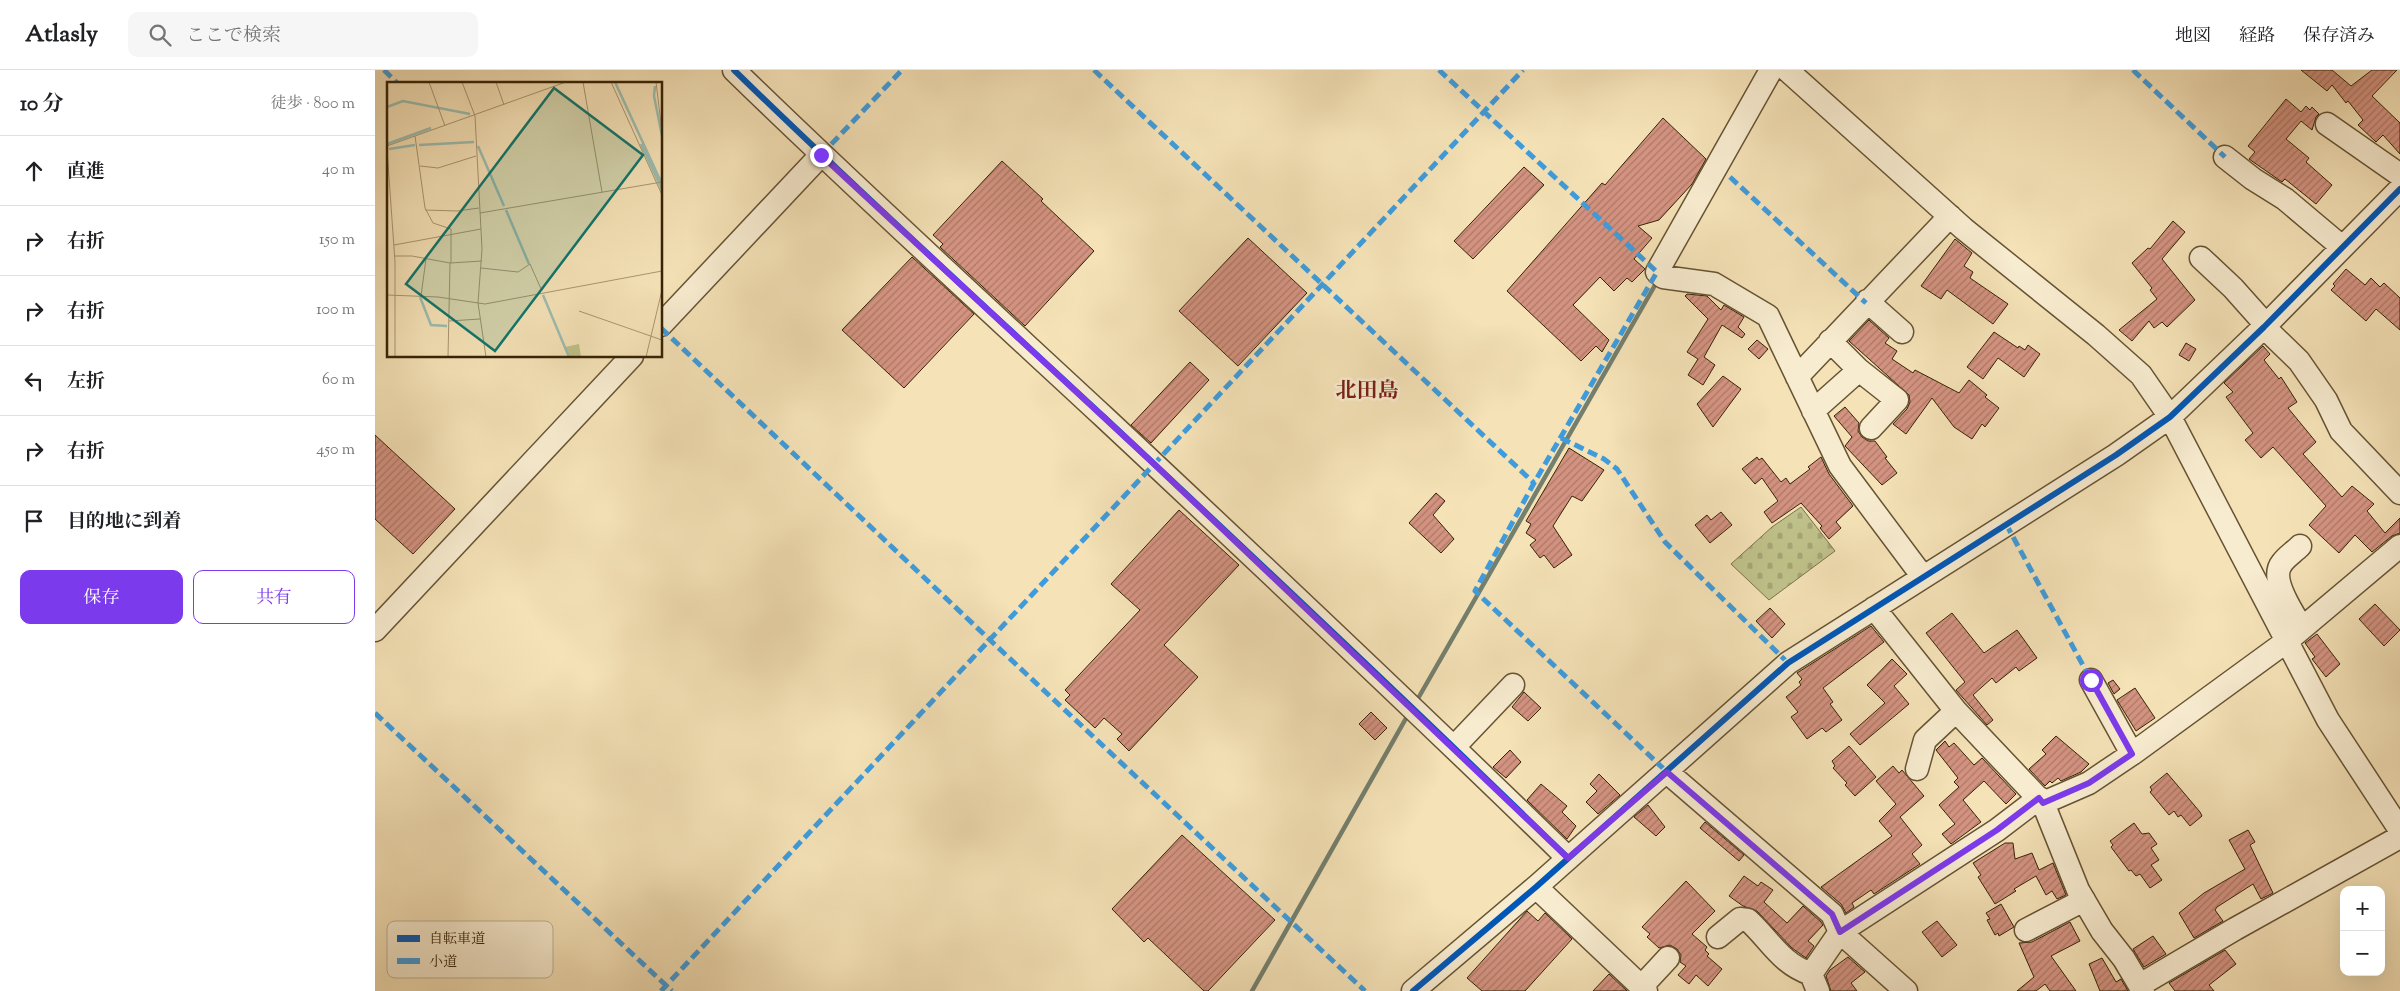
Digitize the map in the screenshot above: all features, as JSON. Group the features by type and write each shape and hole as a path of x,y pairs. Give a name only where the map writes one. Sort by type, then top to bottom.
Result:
{"street":[{"path":"734,70 821,155 1142,452 1454,747 1568,858"},
{"path":"1771,70 1657,272 1663,277 1714,284 1768,316 1840,466 1923,577"},
{"path":"1787,70 1949,216 2096,335 2141,374 2170,418 2294,634 2328,720 2400,830"},
{"path":"2327,124 2400,175"},
{"path":"663,323 821,155"},
{"path":"2225,157 2253,179 2285,199 2342,248"},
{"path":"1413,991 1536,887 1788,663 2116,455 2170,418 2265,326 2400,189"},
{"path":"1797,377 1949,216"},
{"path":"2201,258 2233,288 2303,367 2326,400 2341,431 2400,493"},
{"path":"1867,301 1902,332"},
{"path":"1830,341 1859,370 1897,400 1871,428"},
{"path":"375,630 630,358"},
{"path":"1813,411 1859,370"},
{"path":"2294,634 2287,601 2278,581 2277,571 2282,562 2300,546"},
{"path":"1719,937 1740,918 1748,920 1785,960 1815,982 1840,932 2041,801 2089,783 2132,754 2294,634 2400,546"},
{"path":"1874,608 1956,711 2041,801 2084,900 2102,932 2142,988 2235,929 2400,837"},
{"path":"2091,680 2132,754"},
{"path":"1454,747 1513,685"},
{"path":"1917,769 1925,740 1956,711"},
{"path":"1667,772 1832,914 1840,932 1906,991"},
{"path":"1536,887 1644,989 1669,958"},
{"path":"2025,930 2084,900"}],"green space":[{"path":"1801,507 1835,551 1769,600 1731,564 1772,527"}],"building":[{"path":"2301,70 2332,70 2351,86 2372,70 2397,70 2372,96 2400,123 2400,154 2383,135 2376,142 2358,125 2363,120 2332,85 2327,91"},
{"path":"2286,99 2301,112 2306,106 2310,110 2312,107 2319,114 2316,117 2312,130 2301,121 2286,139 2309,158 2306,162 2332,185 2316,204 2285,179 2282,182 2249,159 2255,152 2248,146"},
{"path":"1663,118 1706,159 1692,184 1659,220 1638,226 1652,238 1634,259 1645,269 1632,282 1627,278 1614,291 1600,277 1573,305 1609,340 1602,352 1596,346 1581,361 1507,291 1602,183 1605,185"},
{"path":"1002,161 1043,199 1041,201 1094,251 1025,326 940,247 943,244 933,235"},
{"path":"1524,167 1544,185 1473,259 1454,241"},
{"path":"2173,221 2185,232 2162,259 2195,300 2167,327 2162,322 2154,328 2149,321 2132,341 2119,330 2157,299 2150,290 2152,288 2132,263 2148,248 2150,249"},
{"path":"1248,238 1307,293 1238,366 1179,311"},
{"path":"1955,239 1972,253 1964,266 1973,272 1970,278 2008,304 1993,324 1947,290 1941,299 1921,286"},
{"path":"912,257 974,314 904,388 842,330"},
{"path":"2346,269 2365,285 2371,278 2380,287 2384,283 2400,298 2400,330 2376,309 2366,321 2331,290 2335,286 2333,284"},
{"path":"1687,294 1707,296 1721,310 1724,305 1744,317 1738,327 1745,334 1742,338 1722,325 1704,357 1715,365 1703,385 1688,375 1698,359 1687,352 1708,319 1685,296"},
{"path":"1869,320 1889,338 1885,343 1897,351 1892,359 1913,373 1915,370 1959,393 1969,380 1987,395 1985,397 1999,408 1985,427 1982,424 1972,439 1954,427 1932,398 1906,434 1893,424 1907,409 1910,402 1909,395 1849,341"},
{"path":"1994,332 2018,348 2019,346 2025,350 2028,345 2040,354 2024,377 1998,358 1983,379 1967,367"},
{"path":"1757,340 1768,349 1759,359 1748,349"},
{"path":"2186,343 2196,349 2189,361 2179,355"},
{"path":"2263,346 2270,354 2264,360 2279,379 2281,377 2297,402 2288,408 2316,442 2303,454 2342,497 2352,486 2374,504 2367,511 2385,533 2400,518 2400,533 2392,536 2372,552 2355,535 2339,553 2309,525 2326,506 2273,447 2261,458 2245,440 2253,433 2226,397 2233,392 2224,383"},
{"path":"1190,362 1209,380 1151,443 1131,425"},
{"path":"1723,376 1741,389 1713,427 1697,404"},
{"path":"1845,407 1859,423 1858,431 1862,437 1868,441 1875,441 1897,473 1882,485 1845,446 1852,437 1834,416"},
{"path":"375,435 455,509 413,554 375,519"},
{"path":"1569,448 1604,470 1582,501 1572,496 1553,526 1572,555 1554,568 1544,555 1540,558 1530,545 1536,540 1526,533 1531,524 1526,521"},
{"path":"1757,457 1759,460 1762,458 1781,482 1786,478 1790,484 1810,469 1808,467 1821,457 1829,474 1853,506 1836,522 1841,528 1829,539 1820,528 1822,526 1801,503 1772,523 1764,512 1778,501 1762,478 1755,484 1742,469"},
{"path":"1436,493 1445,501 1433,515 1454,539 1441,553 1409,523"},
{"path":"1179,510 1239,565 1164,645 1198,677 1129,751 1117,739 1122,734 1104,718 1095,728 1065,700 1070,695 1065,690 1140,610 1111,584"},
{"path":"1721,512 1732,525 1710,543 1695,525 1707,515 1711,520"},
{"path":"2375,604 2400,630 2384,646 2359,619"},
{"path":"1770,608 1785,624 1772,638 1756,621"},
{"path":"1952,613 1984,653 2017,630 2037,658 2019,671 2016,667 1996,683 1992,678 1973,695 1993,720 1987,725 1956,690 1965,682 1926,633"},
{"path":"1871,626 1884,642 1823,688 1833,702 1830,704 1842,720 1826,732 1822,728 1807,739 1791,717 1798,712 1786,697 1801,685 1799,682 1802,679 1797,673"},
{"path":"2317,634 2340,664 2326,677 2312,659 2315,657 2305,643"},
{"path":"1892,659 1907,674 1894,686 1909,704 1860,745 1850,734 1885,703 1867,685"},
{"path":"2113,680 2120,689 2114,694 2108,683"},
{"path":"2135,688 2155,718 2136,731 2117,700"},
{"path":"1524,692 1541,708 1528,721 1512,707"},
{"path":"1371,712 1387,728 1375,740 1359,724"},
{"path":"2056,736 2089,764 2081,772 2061,781 2058,778 2052,783 2050,781 2045,786 2029,769 2046,754 2042,750"},
{"path":"1945,741 1949,747 1954,743 1974,765 1982,758 2016,794 2006,804 1984,781 1963,800 1981,822 1951,844 1942,834 1955,824 1939,805 1959,787 1954,782 1958,778 1936,750"},
{"path":"1849,746 1876,777 1855,796 1845,785 1847,783 1833,768 1835,766 1832,761"},
{"path":"1510,750 1521,762 1506,778 1493,767"},
{"path":"1893,766 1899,773 1902,770 1924,796 1900,817 1922,845 1912,854 1920,864 1874,894 1871,890 1852,903 1854,907 1846,913 1841,904 1821,887 1892,836 1879,821 1896,804 1876,781"},
{"path":"2167,773 2202,816 2190,826 2181,815 2178,817 2174,811 2169,815 2150,792 2152,790 2150,787"},
{"path":"1599,774 1620,795 1598,814 1586,802 1597,791 1590,784"},
{"path":"1541,784 1567,806 1562,812 1576,826 1567,839 1527,800"},
{"path":"1648,805 1665,827 1656,836 1634,817"},
{"path":"1705,822 1744,855 1739,861 1700,828"},
{"path":"2134,823 2142,834 2149,833 2157,844 2151,848 2159,860 2151,865 2162,880 2150,888 2140,874 2136,876 2131,870 2129,871 2111,847 2113,845 2110,841"},
{"path":"2248,830 2255,842 2250,845 2273,893 2261,899 2253,884 2217,907 2215,910 2223,921 2194,938 2179,913 2204,893 2245,869 2229,840"},
{"path":"1182,835 1275,920 1208,991 1204,991 1148,938 1144,942 1112,909"},
{"path":"2005,843 2013,843 2015,859 2032,853 2039,870 2053,863 2066,895 2057,899 2052,891 2046,895 2036,876 2014,889 2016,891 1995,904 1978,877 1981,875 1973,863"},
{"path":"1744,876 1758,886 1761,882 1773,890 1764,902 1787,923 1803,906 1821,922 1823,925 1808,941 1814,946 1806,958 1792,948 1757,911 1743,906 1729,896"},
{"path":"1686,881 1715,911 1692,934 1707,947 1705,950 1709,954 1707,956 1722,969 1708,986 1696,975 1689,984 1678,975 1686,966 1680,962 1681,955 1677,949 1670,945 1659,948 1647,937 1650,934 1642,927"},
{"path":"2001,904 2014,927 1999,936 1998,933 1995,935 1987,920 1990,919 1986,913"},
{"path":"1527,911 1538,921 1545,913 1572,939 1525,991 1482,991 1467,978"},
{"path":"1937,921 1957,945 1942,957 1922,932"},
{"path":"2070,922 2080,941 2051,956 2076,991 2050,991 2045,984 2036,991 2017,991 2034,977 2019,943 2032,942"},
{"path":"2153,936 2166,954 2144,967 2133,949"},
{"path":"2225,950 2236,964 2209,985 2214,991 2175,991 2169,983"},
{"path":"1848,957 1865,972 1851,983 1857,991 1831,991 1826,976 1830,970"},
{"path":"2102,958 2116,982 2121,979 2128,991 2100,991 2089,964"},
{"path":"1609,974 1627,991 1593,991"}],"waterway":[{"path":"1416,702 1658,280"},
{"path":"1252,991 1409,713"}],"marked path":[{"path":"384,70 396,82"},
{"path":"821,155 902,70"},
{"path":"1094,70 1534,483"},
{"path":"1439,70 1657,272 1534,483 1475,591 1667,772"},
{"path":"661,991 1523,70"},
{"path":"2133,70 2225,157"},
{"path":"1730,177 1866,303"},
{"path":"663,330 990,640 1365,991"},
{"path":"1561,438 1604,459 1617,469 1665,542 1788,663"},
{"path":"2006,524 2091,680"},
{"path":"375,713 672,991"}],"cycle path":[{"path":"734,70 1279,581 1568,858"},
{"path":"1413,991 1536,887 1788,663 2116,455 2170,417 2264,327 2400,189"}],"district":[{"name":"北田島","path":"1367,392"}],"route":[{"path":"821,155 1154,464 1454,747 1568,858 1667,772 1832,914 1840,932 1997,830 2039,798 2043,803 2089,783 2132,754 2091,680"}]}
